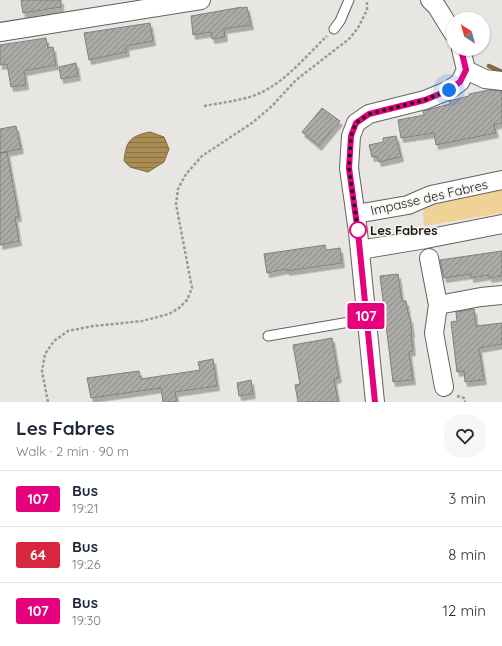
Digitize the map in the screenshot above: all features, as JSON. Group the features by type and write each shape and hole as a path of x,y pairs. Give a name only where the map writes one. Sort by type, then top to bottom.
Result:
{"street":[{"path":"0,32 202,0"},
{"path":"430,0 437,7 446,22"},
{"path":"375,402 356,214 349,168 351,136 356,123 369,114 425,100 449,90 460,82 466,70 463,56"},
{"path":"466,70 485,79 502,81"},
{"name":"Impasse des Fabres","path":"356,214 408,205 431,194 502,180"},
{"path":"360,250 502,224"},
{"path":"430,258 438,305 434,333 444,387"},
{"path":"438,305 481,297 502,295"}],"lane":[{"path":"334,29 340,21 349,0"},
{"path":"268,336 367,319"}],"path":[{"path":"48,402 42,371 45,354 54,341 68,331 93,326 142,321 170,314 187,300 192,288 176,204 178,189 186,174 202,156 252,123 272,106 296,80 349,39 358,28 367,10 367,0"},
{"path":"204,106 252,96 270,88 284,78 334,29"}],"shaded area":[{"path":"150,132 164,137 169,149 164,162 148,172 130,167 124,161 126,149 130,140 138,135"},
{"path":"502,187 502,213 424,226 423,213 426,205"}],"building":[{"path":"21,0 61,0 61,7 23,13"},
{"path":"247,7 251,25 224,29 225,37 212,39 211,32 193,35 191,16"},
{"path":"150,23 153,41 126,46 127,52 89,60 84,33"},
{"path":"46,38 48,48 53,47 56,65 24,71 26,85 11,87 7,64 0,65 0,45"},
{"path":"76,63 78,76 61,79 59,67"},
{"path":"489,90 502,91 502,123 494,125 496,133 436,145 434,133 401,138 398,120 424,115 423,111 450,104 449,101 469,96 469,94"},
{"path":"322,108 340,121 319,146 302,132"},
{"path":"16,126 21,149 0,153 0,129"},
{"path":"396,136 401,157 379,162 377,156 372,157 369,145 383,142 383,138"},
{"path":"7,152 19,217 15,217 19,241 0,245 0,153"},
{"path":"325,245 326,250 340,248 342,263 287,271 287,269 267,273 264,254"},
{"path":"502,251 502,276 489,278 489,275 471,278 471,274 444,278 440,260"},
{"path":"398,274 402,301 406,301 410,318 413,351 409,352 413,380 393,382 380,276"},
{"path":"474,309 476,326 502,323 502,344 479,348 484,380 465,382 464,371 457,372 451,322 457,321 456,312"},
{"path":"332,338 339,378 334,379 338,402 298,402 295,385 300,384 293,345"},
{"path":"213,359 217,386 175,392 177,402 163,402 161,388 91,398 87,378 139,371 141,379 200,370 198,362"},
{"path":"251,380 253,394 239,396 237,383"}],"waterway":[{"path":"489,66 502,72"}],"bus line":[{"name":"107","path":"375,402 358,232 349,168 351,136 356,123 369,114 425,100 449,90 460,82 466,70 463,56"}],"place":[{"name":"Les Fabres","path":"358,230"}],"route":[{"path":"358,230 358,232 349,168 351,136 356,123 369,114 425,100 449,90"}]}
